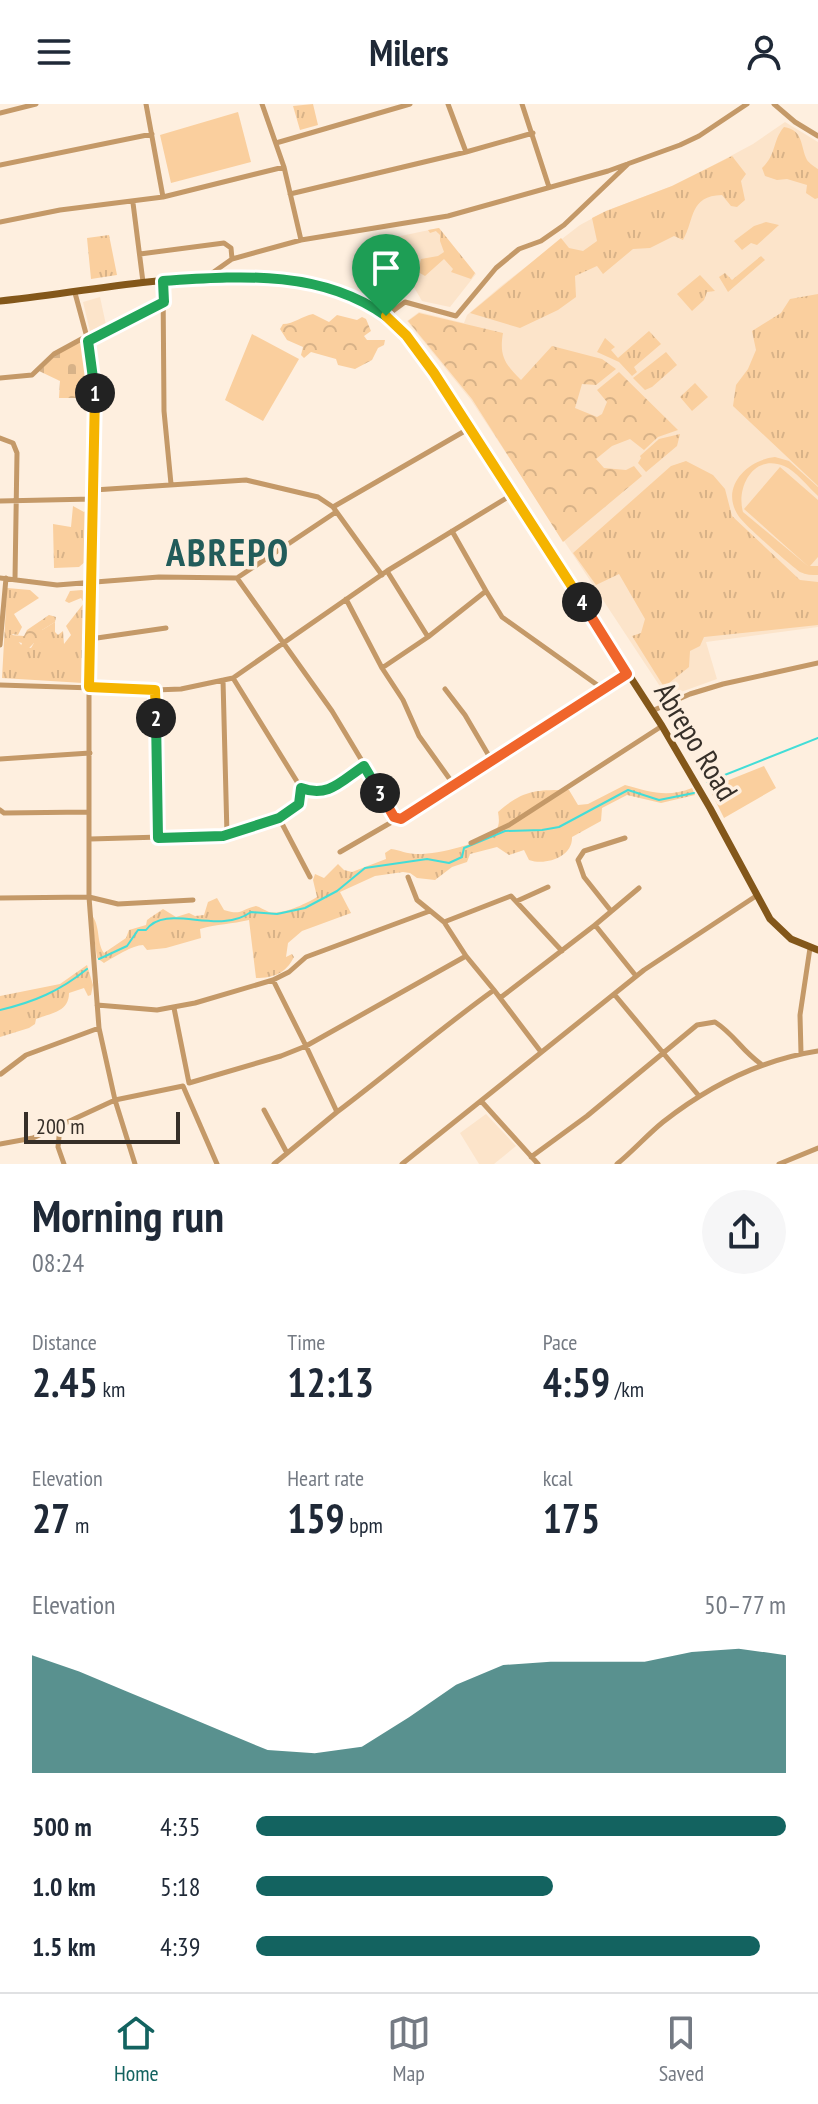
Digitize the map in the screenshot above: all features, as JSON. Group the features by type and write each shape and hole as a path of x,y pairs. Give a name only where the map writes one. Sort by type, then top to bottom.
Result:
{"main road":[{"name":"Abrepo Road","path":"0,301 163,281 272,277 311,284 362,301 386,316 415,348 470,428 662,726 776,927 791,939 814,949"}],"street":[{"path":"0,113 36,104"},
{"path":"146,104 163,197"},
{"path":"262,104 284,167 301,240"},
{"path":"276,143 410,104"},
{"path":"448,104 466,152"},
{"path":"522,104 549,187"},
{"path":"205,279 232,259 301,240 448,216 629,163 672,149 699,136 747,104"},
{"path":"774,104 818,136"},
{"path":"290,194 533,133"},
{"path":"0,165 152,134"},
{"path":"386,316 405,302 456,316 496,268 519,249 541,241 564,225 629,163"},
{"path":"0,222 60,210 133,203 284,167"},
{"path":"133,203 143,283"},
{"path":"140,254 224,243 231,248 232,259"},
{"path":"163,281 164,411 171,484"},
{"path":"75,293 88,338 95,381 89,687 89,897 99,1028 115,1100 135,1164"},
{"path":"0,378 32,375 54,354 164,302"},
{"path":"0,645 3,578 57,585 159,577 237,578 335,509 470,428"},
{"path":"0,438 13,443 17,453 15,579"},
{"path":"94,490 256,481 318,497 335,509 428,637"},
{"path":"0,685 155,690 181,689 233,678 384,573 513,494"},
{"path":"0,501 93,499"},
{"path":"452,531 502,617 603,689"},
{"path":"237,578 332,711 397,819"},
{"path":"382,668 428,637 486,591"},
{"path":"346,599 361,624 368,645 403,700 419,736 454,785"},
{"path":"90,639 166,628"},
{"path":"652,711 723,684 818,663"},
{"path":"340,852 454,785 627,674"},
{"path":"233,678 301,788 311,792 325,791 364,766"},
{"path":"223,680 227,835"},
{"path":"445,689 465,715 492,761"},
{"path":"155,690 158,838"},
{"path":"471,843 509,825 662,726"},
{"path":"0,759 90,753"},
{"path":"89,839 227,835 279,818 299,804 301,788"},
{"path":"0,810 4,813 88,812"},
{"path":"279,818 310,877"},
{"path":"611,911 584,877 578,860 584,851 625,838"},
{"path":"408,877 417,900 444,922 466,956 541,1052"},
{"path":"517,901 548,887"},
{"path":"500,998 639,888"},
{"path":"444,922 509,896 562,951"},
{"path":"405,1163 636,976 756,896"},
{"path":"0,898 89,897 118,904 193,900"},
{"path":"97,1005 148,1010 174,1008 273,980 289,972 306,957 430,911"},
{"path":"595,925 636,976"},
{"path":"801,1053 800,1015 814,949"},
{"path":"0,1144 29,1140 115,1100 186,1084 306,1046 466,956"},
{"path":"273,980 337,1112"},
{"path":"274,1164 436,1032 494,990"},
{"path":"614,994 699,1096"},
{"path":"174,1008 186,1084 217,1164"},
{"path":"531,1157 587,1116 697,1025 715,1022 730,1032 744,1052 761,1064"},
{"path":"1,1074 26,1055 99,1028"},
{"path":"617,1164 662,1123 699,1096 761,1064 818,1051"},
{"path":"482,1102 538,1164"},
{"path":"264,1110 287,1153"},
{"path":"60,1126 58,1147 64,1164"},
{"path":"779,1164 818,1148"}],"shaded area":[{"path":"785,122 818,142 818,627 706,642 717,679 667,697 471,400 407,321 419,312 464,323 467,315 501,286 580,225 712,166"},
{"path":"439,228 476,274 450,307 422,301 386,239"},
{"path":"100,297 106,325 90,331 83,302"},
{"path":"486,1114 516,1146 494,1164 479,1164 460,1133"}],"green space":[{"path":"313,104 318,125 300,130 293,106"},
{"path":"238,112 251,162 171,183 160,135"},
{"path":"784,127 795,131 807,160 818,169 818,198 806,193 807,185 765,176 762,168"},
{"path":"732,156 746,174 741,181 745,200 737,207 731,206 722,195 704,200 698,204 683,240 674,236 650,248 633,249 603,274 597,266 575,276 576,297 558,310 520,328 470,313 561,238 569,248 583,251 597,241 592,218 672,186"},
{"path":"766,222 779,225 757,245 751,243 742,250 734,241 754,226"},
{"path":"439,228 475,273 471,279 451,272 453,269 444,259 425,276 418,272 421,259 444,252 440,235 428,230"},
{"path":"109,235 117,275 91,279 87,238"},
{"path":"761,256 765,260 728,292 719,277 725,273 732,280"},
{"path":"700,275 715,291 707,292 704,300 692,311 677,294"},
{"path":"818,294 818,486 733,406 736,385 748,369 756,350 752,331 781,313 790,299"},
{"path":"419,313 503,333 504,359 521,380 552,346 602,359 616,369 596,385 582,384 575,408 597,417 602,414 607,402 597,390 619,372 678,430 658,437 644,450 630,439 612,446 596,459 604,468 626,470 634,466 642,476 563,542 472,399 408,321"},
{"path":"313,314 329,322 337,315 357,320 362,317 371,331 364,336 367,340 385,340 384,345 378,348 372,360 355,369 338,365 336,359 311,352 304,358 301,355 303,347 287,340 280,329 283,324"},
{"path":"649,331 661,344 634,367 637,372 632,376 619,362 597,352 605,338 615,347 611,350 618,358"},
{"path":"252,334 299,359 263,421 225,400"},
{"path":"84,341 92,374 91,398 59,398 60,381 39,371 63,349"},
{"path":"666,352 677,365 645,390 633,378"},
{"path":"695,383 708,397 692,411 680,397"},
{"path":"680,434 677,446 646,472 638,463 640,456 659,439"},
{"path":"775,457 789,461 818,487 818,496 788,468 773,463 764,464 749,475 745,483 741,503 743,512 809,567 744,509 780,467 818,500 818,557 810,566 818,566 818,575 804,574 795,568 744,523 734,507 732,497 738,478 754,464"},
{"path":"686,461 713,475 725,489 732,516 800,580 818,582 818,625 704,637 700,646 690,651 689,667 664,687 632,636 641,633 645,619 619,574 596,585 573,553 671,466"},
{"path":"73,506 84,512 89,508 86,561 79,567 54,568 53,524 71,527"},
{"path":"7,588 30,590 39,598 14,614 22,627 18,635 12,634 22,646 31,648 34,643 40,643 42,630 55,622 55,632 58,635 63,631 64,644 71,635 66,626 84,603 81,598 69,603 65,601 70,591 82,590 86,593 87,634 82,634 83,683 2,678"},
{"path":"49,615 56,617 55,622 42,630 43,640 40,643 34,643 25,652 20,648 22,643 10,640 10,635 24,636 27,630"},
{"path":"764,766 776,788 724,818 709,788"},
{"path":"625,785 666,793 692,788 695,795 661,803 627,795 602,808 601,821 572,837 568,850 550,861 529,860 524,850 509,855 497,847 470,854 467,862 452,867 435,880 417,878 403,872 375,876 340,892 351,913 302,931 288,943 286,957 292,954 294,957 283,971 274,976 256,978 249,920 200,929 201,938 166,948 147,950 143,945 104,963 97,958 91,914 104,953 126,938 129,930 146,925 147,920 163,909 176,917 189,913 204,915 208,902 217,898 224,910 230,912 256,906 274,913 287,910 317,897 313,880 315,874 324,878 338,864 352,872 386,859 385,853 391,849 424,854 481,840 497,828 498,812 523,795 569,790 578,805 588,804"},
{"path":"87,965 93,985 91,995 88,996 84,988 69,993 63,1008 36,1019 29,1028 0,1037 0,996 60,984"}],"waterway":[{"path":"707,782 818,738"},
{"path":"99,959 127,946 138,930 146,930 155,922 179,918 223,921 238,919 251,912 277,914 305,908 337,891 365,868 427,859 449,863 462,857 464,848 505,831 559,827 628,790 659,800 694,793"},
{"path":"0,1010 46,995 87,969"}],"district":[{"name":"ABREPO","path":"228,551"}],"route":[{"path":"272,277 346,293 386,316 406,335 434,373 627,674 401,819 394,817 364,766 320,793 301,788 301,799 295,809 232,835 158,838 155,690 89,687 95,381 88,341 164,302 163,281 272,277"}]}
